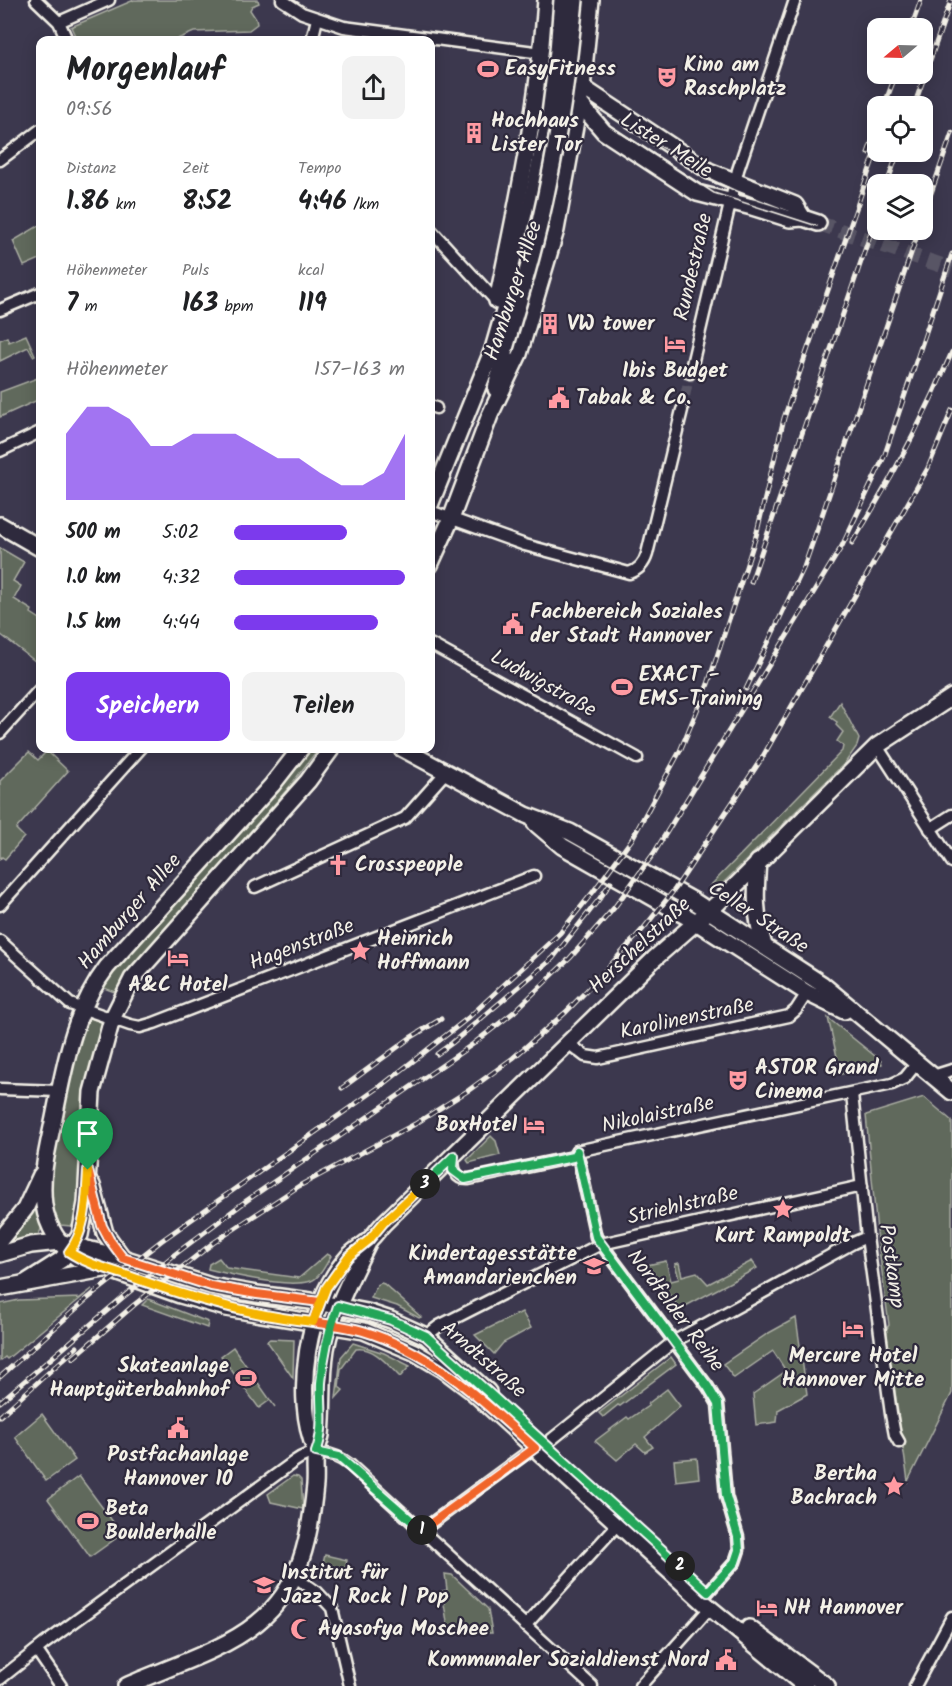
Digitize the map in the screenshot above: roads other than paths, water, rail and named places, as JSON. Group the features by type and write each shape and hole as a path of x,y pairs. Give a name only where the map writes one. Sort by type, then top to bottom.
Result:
{"main road":[{"name":"Hamburger Allee","path":"435,492 470,402 497,302 522,183 542,53 546,0"},
{"path":"490,415 498,351 537,185 550,114 562,0"},
{"path":"498,351 532,252 548,185 562,114 575,0"},
{"name":"Hamburger Allee","path":"435,554 451,519 490,415 519,354 556,230 582,88 591,0"},
{"name":"Lister Meile","path":"542,53 582,88 708,171 795,205 803,218"},
{"name":"Lister Meile","path":"542,53 579,104 604,132 697,193 790,219 803,218 818,223"},
{"path":"572,147 580,136 591,132 604,132"},
{"name":"Hamburger Allee","path":"470,402 498,351"},
{"path":"0,525 36,546"},
{"name":"Herschelstraße","path":"316,1452 310,1437 306,1401 306,1364 313,1322 320,1302 326,1288 348,1257 369,1240 384,1222 654,959 709,911 877,746 952,697"},
{"name":"Hamburger Allee","path":"67,1246 49,1222 44,1206 43,1169 76,1006 107,967 272,785 297,753"},
{"path":"24,1282 48,1269 82,1224 93,1092 112,1019 132,979 301,789 328,753"},
{"name":"Celler Straße","path":"410,753 526,814 570,832 692,900 822,984 952,1092"},
{"name":"Celler Straße","path":"526,814 562,846 696,922 807,993 863,1020"},
{"path":"758,862 755,900 764,946"},
{"path":"0,1240 25,1209 43,1169"},
{"path":"88,1170 102,1226 123,1258"},
{"name":"Herschelstraße","path":"316,1452 321,1436 321,1382 331,1325 369,1240"},
{"path":"0,1254 31,1245 67,1246"},
{"name":"Arndtstraße","path":"67,1246 123,1258 211,1286 338,1306 391,1320 426,1336 618,1524 710,1608 805,1686"},
{"name":"Arndtstraße","path":"67,1246 104,1269 180,1295 261,1315 364,1331 414,1352 443,1369 540,1446 749,1628 824,1685"},
{"path":"0,1288 104,1269"},
{"path":"126,1686 221,1645 248,1630 276,1604 295,1576 306,1549 311,1522 316,1452"}],"street":[{"path":"36,0 59,22 65,36"},
{"path":"59,22 110,0"},
{"path":"282,0 317,20 344,27 413,36"},
{"name":"Rundestraße","path":"690,373 729,202 743,152 795,0"},
{"path":"313,36 317,20"},
{"path":"435,39 542,53"},
{"path":"0,160 36,133"},
{"path":"435,234 497,302"},
{"path":"0,310 36,295"},
{"path":"435,514 563,556 629,573 635,571 641,567 647,554 682,410"},
{"path":"0,451 36,434"},
{"name":"Ludwigstraße","path":"435,647 637,758"},
{"path":"0,733 36,692"},
{"path":"877,746 952,862"},
{"path":"0,905 137,753"},
{"path":"255,887 405,818 446,772"},
{"path":"930,829 952,815"},
{"name":"Hagenstraße","path":"76,1006 140,1027 534,876"},
{"path":"0,941 76,1006"},
{"name":"Karolinenstraße","path":"568,1043 585,1056 598,1058 789,1016 796,1011 807,993"},
{"name":"Nikolaistraße","path":"454,1156 453,1170 465,1179 573,1157 577,1151 892,1084 905,1078 917,1063"},
{"path":"933,1076 952,1070"},
{"path":"0,1089 59,1091"},
{"name":"Postkamp","path":"852,1094 867,1237 891,1414 895,1435 899,1442"},
{"name":"Nordfelder Reihe","path":"577,1151 596,1237 708,1387 718,1404 726,1496 738,1537 739,1550 735,1562 708,1592"},
{"name":"Striehlstraße","path":"426,1336 439,1326 601,1244 862,1186"},
{"path":"421,1531 540,1446 673,1342 867,1237"},
{"path":"0,1679 301,1456 316,1452 339,1457 592,1686"},
{"path":"525,1626 618,1524"},
{"path":"295,1576 318,1593 332,1608 350,1686"},
{"path":"640,1686 710,1608"},
{"path":"915,1686 952,1617"},
{"path":"37,1651 61,1686"}],"tunnel":[{"path":"818,223 952,269"},
{"path":"682,410 690,373"}],"tram line":[{"path":"621,120 708,178 751,198"},
{"path":"615,129 714,193 817,226"}],"railway":[{"path":"915,18 921,0"},
{"path":"917,96 951,0"},
{"path":"888,96 892,84"},
{"path":"933,187 952,133"},
{"path":"0,1377 87,1299 161,1241 385,1083 468,1018 560,933 632,839 680,751 708,684 756,536 784,418 872,162"},
{"path":"890,174 895,162"},
{"path":"751,582 868,240"},
{"path":"746,689 804,567 916,240"},
{"path":"0,1402 174,1255 246,1201 473,1044 514,1012 570,958 614,908 654,853 842,546 884,457 952,254"},
{"path":"852,543 906,450 952,352"},
{"path":"73,1358 134,1305 213,1243 299,1186 415,1124 469,1090 513,1058 566,1012 596,981 675,889 762,758 928,468 952,410"},
{"path":"437,1054 553,958 611,882"},
{"path":"342,1088 410,1038 441,1019"},
{"path":"0,1416 77,1347"}],"place":[{"name":"EasyFitness","path":"488,69"},
{"name":"Kino am Raschplatz","path":"667,77"},
{"name":"Hochhaus Lister Tor","path":"474,133"},
{"name":"VW tower","path":"550,324"},
{"name":"Ibis Budget","path":"675,344"},
{"name":"Tabak & Co.","path":"559,398"},
{"name":"Fachbereich Soziales der Stadt Hannover","path":"513,624"},
{"name":"EXACT - EMS-Training","path":"622,687"},
{"name":"Crosspeople","path":"338,865"},
{"name":"Heinrich Hoffmann","path":"360,951"},
{"name":"A&C Hotel","path":"178,958"},
{"name":"ASTOR Grand Cinema","path":"738,1080"},
{"name":"BoxHotel","path":"534,1125"},
{"name":"Kurt Rampoldt","path":"783,1209"},
{"name":"Kindertagesstätte Amandarienchen","path":"594,1266"},
{"name":"Mercure Hotel Hannover Mitte","path":"853,1329"},
{"name":"Skateanlage Hauptgüterbahnhof","path":"246,1378"},
{"name":"Postfachanlage Hannover 10","path":"178,1428"},
{"name":"Bertha Bachrach","path":"894,1486"},
{"name":"Beta Boulderhalle","path":"88,1521"},
{"name":"Institut für Jazz | Rock | Pop","path":"264,1585"},
{"name":"NH Hannover","path":"767,1608"},
{"name":"Ayasofya Moschee","path":"301,1629"},
{"name":"Kommunaler Sozialdienst Nord","path":"726,1660"}]}
